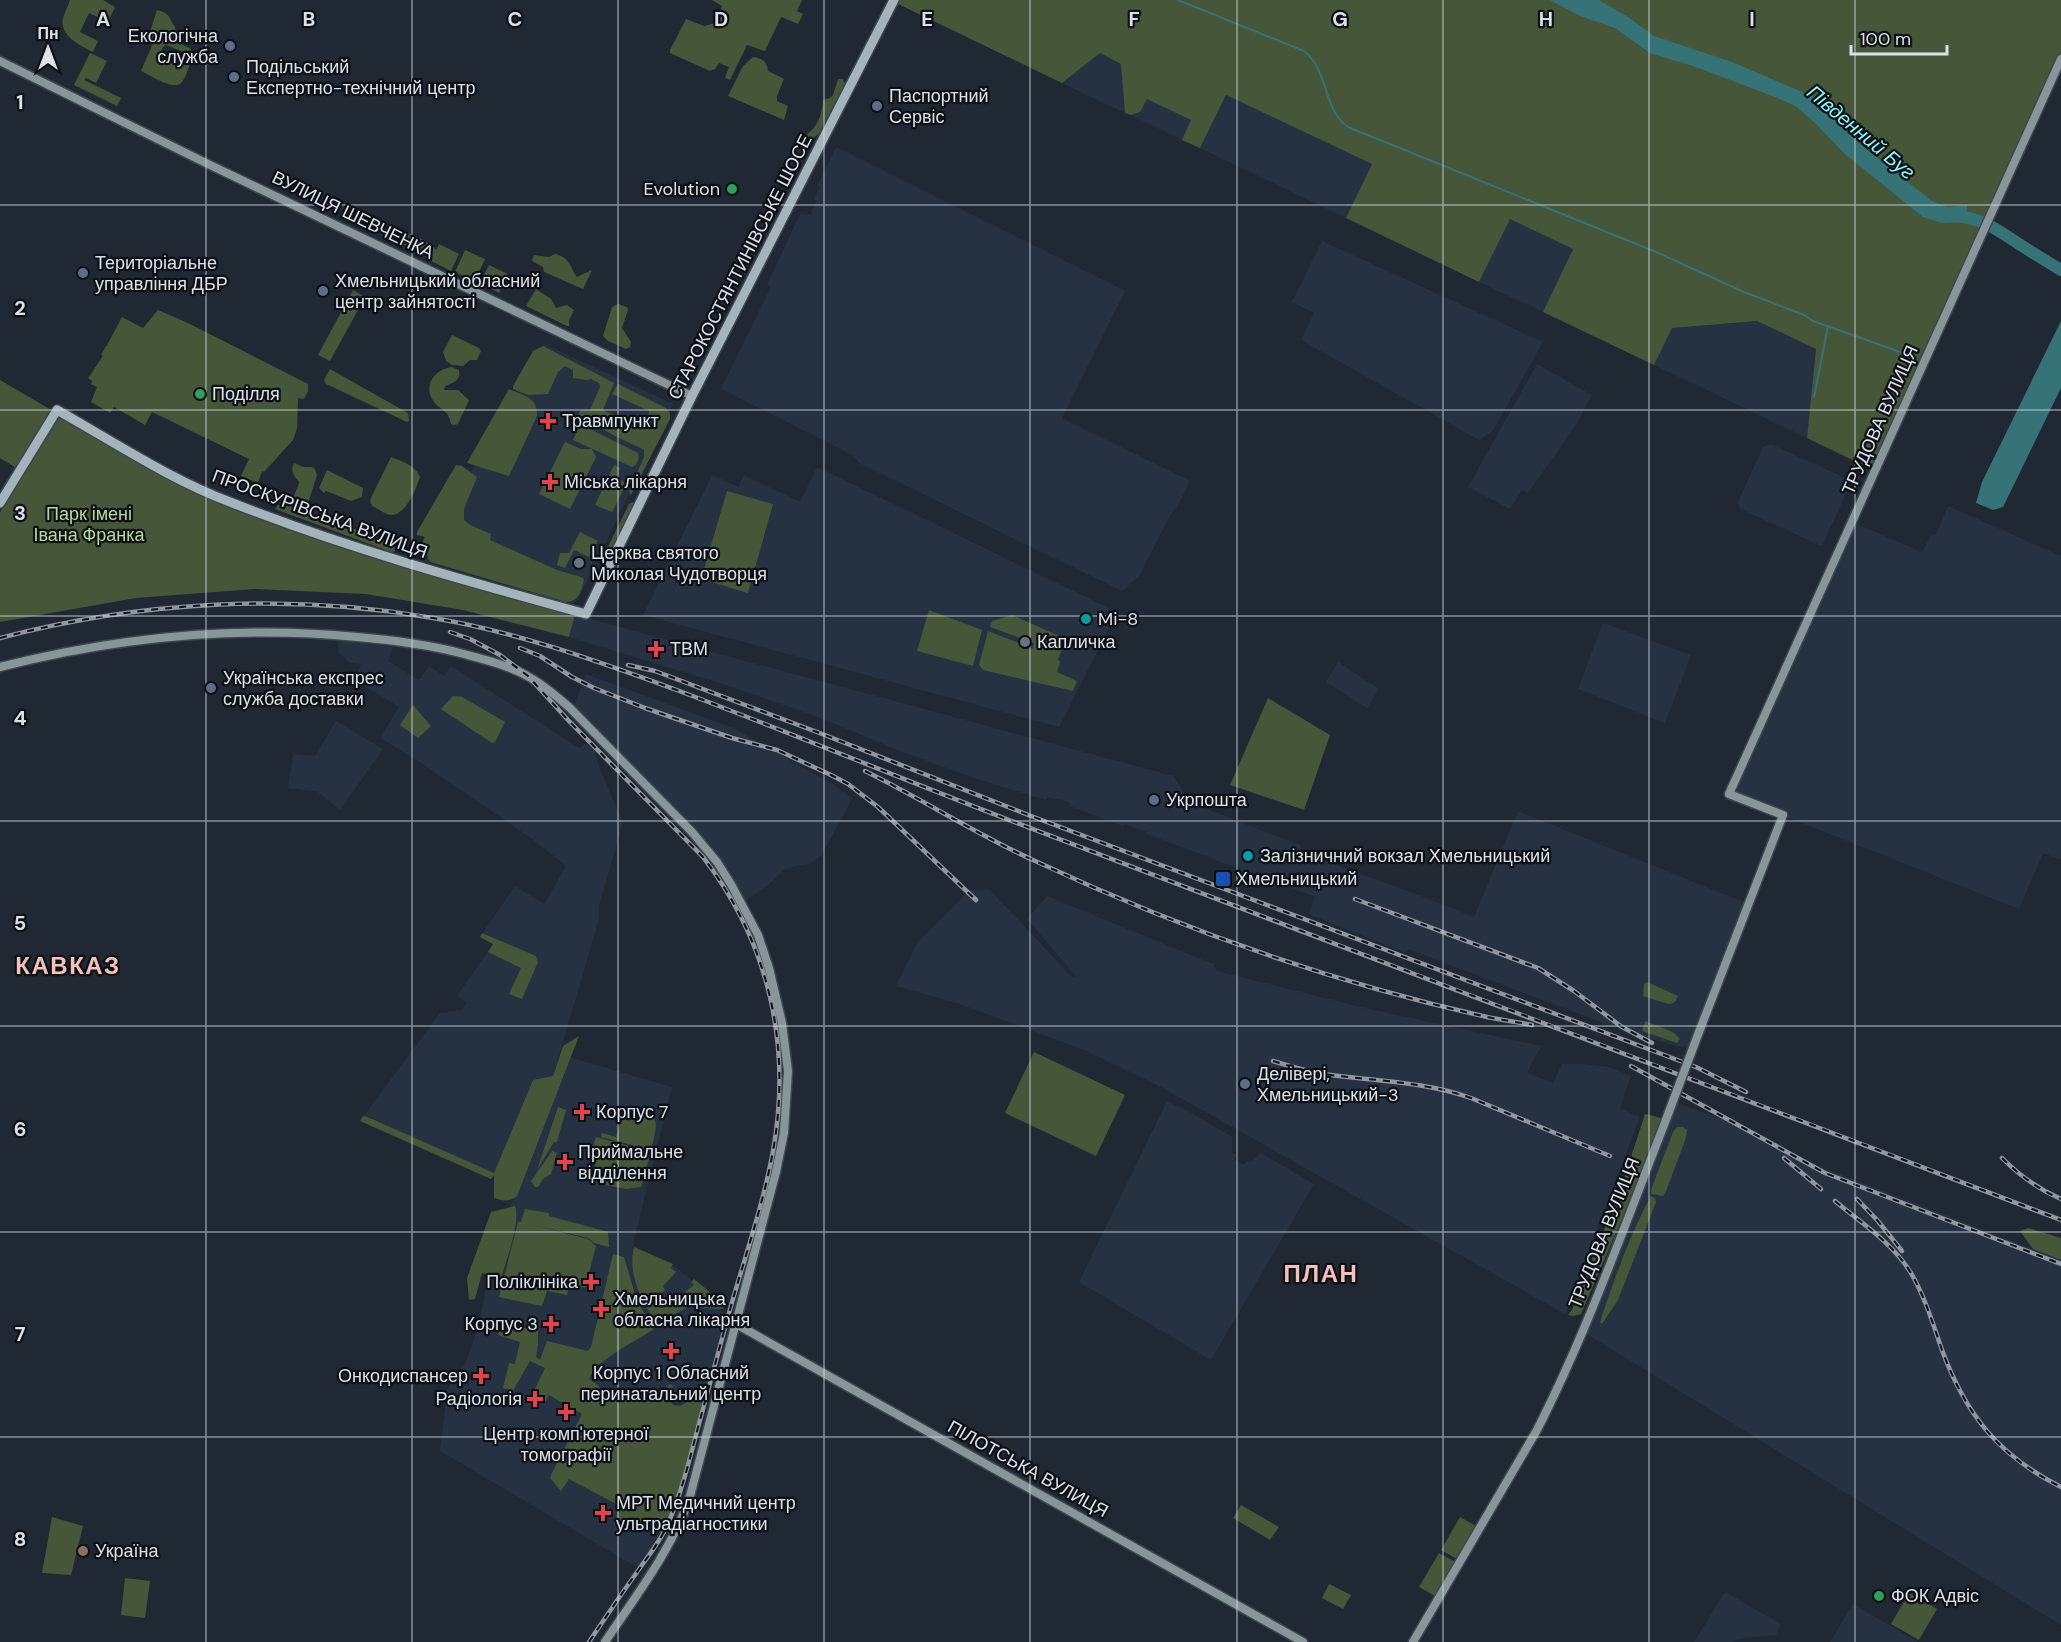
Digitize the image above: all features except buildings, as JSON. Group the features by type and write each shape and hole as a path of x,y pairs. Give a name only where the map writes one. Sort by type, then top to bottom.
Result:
{"main road":[{"name":"СТАРОКОСТЯНТИНІВСЬКЕ ШОСЕ","path":"586,614 692,396 894,0"},
{"name":"ТРУДОВА ВУЛИЦЯ","path":"1413,1642 1537,1430 1582,1335 1783,815 1729,794 2061,59"},
{"name":"ВУЛИЦЯ ШЕВЧЕНКА","path":"0,61 208,164 692,396"},
{"name":"ПРОСКУРІВСЬКА ВУЛИЦЯ","path":"0,503 57,410 181,480 229,502 410,565 586,614"},
{"path":"0,667 121,641 182,635 270,632 346,636 399,641 444,649 528,676 552,692 692,832 717,862 751,921 769,968 782,1023 788,1071 784,1133 776,1172 685,1510 659,1560 605,1642"},
{"name":"ПІЛОТСЬКА ВУЛИЦЯ","path":"736,1324 1303,1642"}],"shaded area":[{"path":"1550,0 1599,0 1654,36 1732,62 1814,97 1860,144 1932,201 1947,207 1967,205 1966,222 1942,223 1923,217 1846,155 1797,107 1696,67 1650,53 1615,28 1580,16"},
{"path":"1100,53 1122,64 1125,113 1062,83"},
{"path":"1226,95 1372,164 1346,218 1200,148"},
{"path":"1147,98 1192,120 1182,140 1131,115 1140,112"},
{"path":"836,147 1125,291 1062,418 1190,481 1139,576 1122,591 859,463 854,456 721,389 771,287 767,285 800,214 810,215 817,201 814,199 820,187 817,186"},
{"path":"1510,218 1573,249 1543,312 1479,282"},
{"path":"1322,241 1543,342 1492,432 1479,440 1301,340 1314,313 1292,302"},
{"path":"1757,321 1816,349 1807,438 1654,365 1672,328"},
{"path":"2061,321 2061,388 2003,507 1993,510 1976,503 1982,482"},
{"name":"Міська лікарня","path":"544,344 673,404 578,599 573,603 421,560"},
{"path":"1537,364 1592,395 1576,425 1528,493 1522,490 1510,509 1468,487"},
{"path":"1770,444 1852,481 1822,546 1740,509 1738,502 1763,447"},
{"path":"817,467 1117,612 1059,727 643,615 712,475 738,487 744,475 800,502"},
{"path":"1948,506 2061,556 2061,860 2043,853 2019,909 1729,794 1852,522 1922,552 1931,536 1936,534"},
{"path":"575,615 1173,776 1191,803 1300,845 1303,860 1316,865 1319,859 1474,917 1518,811 1746,903 1689,1049 1635,1035 1408,949 1406,953 1308,914 1315,897 1278,883 1276,889 1270,886 1271,881 1147,834 1147,832 1124,824 1123,826 1069,806 1070,802 1048,797 1046,800 974,778 900,751 818,717 726,685 569,637"},
{"path":"1603,623 1691,655 1665,723 1578,689"},
{"path":"337,640 393,647 388,661 419,680 429,666 444,676 451,666 579,748 586,744 594,749 623,823 599,905 599,919 553,1076 533,1080 491,1179 360,1121 440,1013 462,1010 467,1003 457,996 493,944 480,937 515,886 544,904 566,866 535,841 420,762 380,738 399,707 357,681 356,674 361,665 349,662 339,653"},
{"path":"1338,662 1379,689 1367,708 1326,682"},
{"path":"586,674 733,728 836,786 852,799 821,856 811,863 785,869 767,886 744,901 735,885 574,707"},
{"path":"336,721 383,749 340,810 318,792 288,788 293,754 315,756"},
{"path":"970,890 990,890 1072,977 1076,976 1027,919 1047,896 1213,964 1217,971 1369,1009 1541,1046 1527,1073 1553,1083 1562,1064 1609,1067 1631,1076 1620,1108 1640,1117 1565,1314 1163,1088 1087,1051 957,1003 896,986 918,942"},
{"name":"Хмельницька обласна лікарня","path":"569,1057 672,1087 632,1248 677,1268 715,1300 727,1318 677,1493 640,1569 440,1451 447,1390 466,1362 479,1324 493,1250"},
{"path":"1167,1101 1232,1137 1232,1153 1237,1155 1234,1159 1244,1165 1261,1153 1314,1184 1211,1360 1079,1282"},
{"path":"1675,1102 1740,1126 1816,1165 2061,1260 2061,1625 1585,1333"},
{"path":"1725,1592 1781,1624 1776,1635 1743,1638 1732,1642 1694,1642"},
{"path":"1853,1604 1918,1642 1830,1642"}],"green space":[{"path":"70,0 103,0 115,7 108,22 89,13 80,32 98,41 93,52 82,47 64,30 63,18"},
{"path":"712,0 802,0 797,11 803,14 798,24 781,17 765,51 747,45 730,80 725,78 729,67 719,63 715,69 710,71 670,53 686,19 704,26 716,23 722,6"},
{"path":"897,0 2061,0 2061,52 1873,470 1807,438 1816,349 1757,321 1672,328 1654,365 1543,312 1573,249 1510,219 1479,282 1346,218 1372,164 1226,95 1200,148 1182,140 1191,120 1147,99 1140,112 1131,115 1125,113 1121,64 1100,53 1062,83 896,3"},
{"path":"157,10 165,13 175,27 176,42 191,50 188,54 166,45 162,48 162,51 190,63 185,78 179,85 168,84 141,71 151,48 152,44 147,41"},
{"path":"90,53 107,61 96,83 86,78 84,80 121,98 117,106 74,85"},
{"path":"753,57 762,59 768,71 784,79 777,101 788,106 784,120 728,96 743,66"},
{"path":"838,79 843,79 845,84 819,133 810,139 804,138 820,116 823,100 833,95"},
{"path":"388,227 414,235 436,250 439,244 459,254 451,271 431,261 432,257 386,237 383,232"},
{"path":"465,250 485,259 475,281 455,272"},
{"path":"555,254 567,260 577,277 592,270 583,289 544,272 543,267 532,261 534,255 549,257"},
{"path":"489,265 508,274 499,293 480,283"},
{"path":"536,289 551,299 556,308 567,305 574,310 569,326 526,306"},
{"path":"353,290 365,297 330,361 318,355"},
{"path":"618,304 627,307 628,310 622,328 631,342 630,347 626,349 608,341 603,336 612,307"},
{"name":"Поділля","path":"158,310 308,384 308,391 304,399 298,398 297,428 293,440 264,472 262,471 258,483 241,476 249,459 152,412 145,425 114,407 110,413 91,402 97,387 91,384 92,381 88,378 103,356 101,355 122,317 143,328"},
{"path":"452,335 479,348 481,351 477,360 470,360 463,366 452,365 446,361 443,352"},
{"path":"543,346 614,383 603,410 638,426 647,418 649,411 612,394 618,384 666,408 670,413 670,419 631,495 629,492 644,457 644,450 611,434 596,421 586,417 581,419 579,415 580,411 590,410 600,387 599,383 591,379 573,378 573,370 565,366 558,372 548,394 528,395 513,389 533,351"},
{"path":"452,367 459,370 459,377 445,386 444,390 458,390 469,400 458,424 454,425 451,424 446,413 434,402 429,390 436,374"},
{"path":"330,369 408,413 409,421 326,384 324,380"},
{"path":"0,380 53,411 18,469 0,458"},
{"path":"509,389 533,401 537,416 509,476 467,463"},
{"name":"Парк імені Івана Франка","path":"58,414 228,505 575,615 569,637 463,610 366,594 255,589 136,598 0,622 0,512"},
{"path":"580,424 638,453 637,463 632,467 573,440"},
{"path":"565,442 581,449 592,449 596,457 570,509 539,494"},
{"path":"391,457 412,466 420,477 405,507 396,514 390,515 372,506 370,500"},
{"path":"294,463 303,467 312,467 317,475 307,507 309,513 383,539 394,545 395,551 391,552 275,509 278,505 290,506 299,482 293,473"},
{"path":"456,465 462,466 477,477 464,509 464,520 491,534 490,540 557,570 584,579 577,598 566,602 430,562 422,543 425,537 417,535 417,532"},
{"path":"614,465 620,468 616,478 623,481 625,486 612,512 595,505"},
{"path":"327,470 363,488 362,497 351,501 326,491 324,493 319,488"},
{"path":"727,491 773,504 748,593 701,579"},
{"path":"633,502 636,505 604,563 601,561 629,504"},
{"path":"580,532 598,541 589,557 574,550 565,568 557,565 560,553 569,553"},
{"path":"929,610 982,630 973,666 917,651"},
{"path":"1012,615 1066,639 1058,660 1060,662 1057,672 1077,681 1073,691 983,670 979,665 988,631 1021,644 1024,648 1030,650 1033,648 1034,643 990,627 992,621"},
{"path":"453,696 462,697 505,722 495,742 492,743 441,709"},
{"path":"1268,698 1330,735 1304,810 1230,785"},
{"path":"413,705 431,726 418,738 400,725"},
{"path":"482,933 536,956 538,962 522,999 509,994 521,968 488,952 493,944 480,937"},
{"path":"1647,982 1678,996 1673,1003 1668,1004 1643,996 1644,984"},
{"path":"1645,1021 1673,1032 1680,1039 1677,1043 1642,1031"},
{"path":"579,1036 517,1196 512,1199 494,1198 494,1175 491,1179 360,1121 363,1116 372,1119 494,1173 533,1080 553,1076 563,1046"},
{"path":"1034,1052 1125,1095 1096,1156 1005,1113"},
{"path":"625,1106 645,1112 654,1119 656,1130 651,1150 601,1137 602,1133 616,1137"},
{"path":"558,1107 566,1110 557,1142 554,1142 537,1170"},
{"path":"1645,1114 1661,1118 1661,1120 1581,1314 1568,1315 1622,1185"},
{"path":"1677,1127 1687,1130 1686,1138 1666,1191 1663,1196 1651,1194 1673,1132"},
{"path":"596,1137 651,1152 641,1187 626,1189 605,1185 590,1155"},
{"path":"552,1151 557,1153 551,1174 543,1179 538,1187 535,1187 531,1181"},
{"path":"1651,1196 1656,1202 1618,1300 1602,1324 1600,1322 1623,1258"},
{"path":"515,1206 515,1231 501,1278 482,1273 475,1299 469,1300 467,1278 491,1212"},
{"path":"525,1209 549,1213 549,1216 608,1232 609,1247 594,1243 588,1238 525,1223 588,1239 596,1246 585,1288 570,1283 567,1295 547,1291 542,1306 499,1297 518,1222 521,1222"},
{"path":"2028,1228 2061,1238 2061,1260 2033,1249 2020,1231"},
{"path":"634,1247 673,1264 671,1268 676,1272 663,1286 665,1290 657,1298 667,1306 694,1285 691,1282 694,1279 716,1297 724,1309 688,1307 657,1324 641,1297 634,1278 632,1257"},
{"path":"613,1254 624,1257 637,1301 654,1329 609,1357 594,1371 589,1379 599,1387 600,1399 603,1402 623,1399 651,1402 656,1392 664,1390 670,1384 673,1386 670,1400 673,1405 680,1406 693,1399 702,1402 681,1486 661,1533 631,1520 628,1520 624,1527 614,1524 620,1506 569,1479 561,1491 550,1478 582,1414 549,1395 545,1402 532,1395 545,1368 530,1361 513,1391 503,1388 509,1363 515,1364 520,1342 498,1335 501,1322 538,1331 536,1357 540,1360 547,1341 588,1351 591,1347"},
{"path":"1241,1505 1279,1527 1270,1540 1233,1518"},
{"path":"52,1517 83,1526 71,1575 42,1573"},
{"path":"1460,1517 1476,1526 1457,1559 1441,1550"},
{"path":"1439,1553 1455,1562 1435,1596 1419,1587"},
{"path":"125,1578 150,1581 145,1618 121,1615"},
{"path":"1329,1584 1351,1595 1343,1609 1322,1598"},
{"path":"1909,1593 1937,1609 1919,1640 1891,1624"}],"waterway":[{"path":"1178,0 1304,51 1318,69 1334,110 1348,127 1656,252 1744,292 1804,315 1813,321 1903,353"},
{"name":"Південний Буг","path":"1951,216 1970,218 1986,224 2061,270"},
{"path":"1814,397 1828,326"}],"railway":[{"path":"0,638 53,625 161,609 270,604 324,605 379,610 464,624 525,639 585,657 674,689 1009,820 2061,1220"},
{"path":"450,632 470,639 500,655 528,676 568,720 703,857 726,890 744,924 759,960 770,996 777,1034 778,1111 769,1172 683,1481 672,1515 660,1539 589,1642"},
{"path":"520,648 540,656 594,688 732,738 777,750 848,784 878,807 976,900"},
{"path":"628,665 655,671 1031,816 1696,1067 1746,1092"},
{"path":"865,771 1033,860 1199,930 1313,970 1371,987 1487,1017 1532,1025"},
{"path":"1355,899 1538,968 1574,991 1622,1027 1652,1043"},
{"path":"1273,1061 1323,1074 1416,1085 1453,1092 1610,1156"},
{"path":"1631,1066 1825,1173 2061,1264"},
{"path":"1784,1158 1821,1189"},
{"path":"2002,1158 2029,1181 2061,1199"},
{"path":"1857,1199 1902,1251"},
{"path":"1835,1201 1886,1243 1904,1262 1925,1301 1951,1373 1987,1431 2019,1461 2061,1487"}],"place":[{"name":"Екологічна служба","path":"230,46"},
{"name":"Подільський Експертно-технічний центр","path":"234,77"},
{"name":"Паспортний Сервіс","path":"877,106"},
{"name":"Evolution","path":"732,189"},
{"name":"Територіальне управління ДБР","path":"83,273"},
{"name":"Хмельницький обласний центр зайнятості","path":"323,291"},
{"name":"Поділля","path":"200,394"},
{"name":"Травмпункт","path":"548,421"},
{"name":"Міська лікарня","path":"550,482"},
{"name":"Церква святого Миколая Чудотворця","path":"579,563"},
{"name":"Mi-8","path":"1086,619"},
{"name":"Капличка","path":"1025,642"},
{"name":"ТВМ","path":"656,649"},
{"name":"Українська експрес служба доставки","path":"211,688"},
{"name":"Укрпошта","path":"1154,800"},
{"name":"Залізничний вокзал Хмельницький","path":"1248,856"},
{"name":"Хмельницький","path":"1223,879"},
{"name":"Делівері, Хмельницький-3","path":"1245,1084"},
{"name":"Корпус 7","path":"582,1112"},
{"name":"Приймальне відділення","path":"565,1162"},
{"name":"Поліклініка","path":"591,1282"},
{"name":"Хмельницька обласна лікарня","path":"601,1309"},
{"name":"Корпус 3","path":"551,1324"},
{"name":"Корпус 1 Обласний перинатальний центр","path":"671,1351"},
{"name":"Онкодиспансер","path":"481,1376"},
{"name":"Радіологія","path":"535,1399"},
{"name":"Центр комп'ютерної томографії","path":"566,1412"},
{"name":"МРТ Медичний центр ультрадіагностики","path":"603,1513"},
{"name":"Україна","path":"83,1551"},
{"name":"ФОК Адвіс","path":"1879,1596"}],"district":[{"name":"КАВКАЗ","path":"68,965"},
{"name":"ПЛАН","path":"1321,1273"}]}
